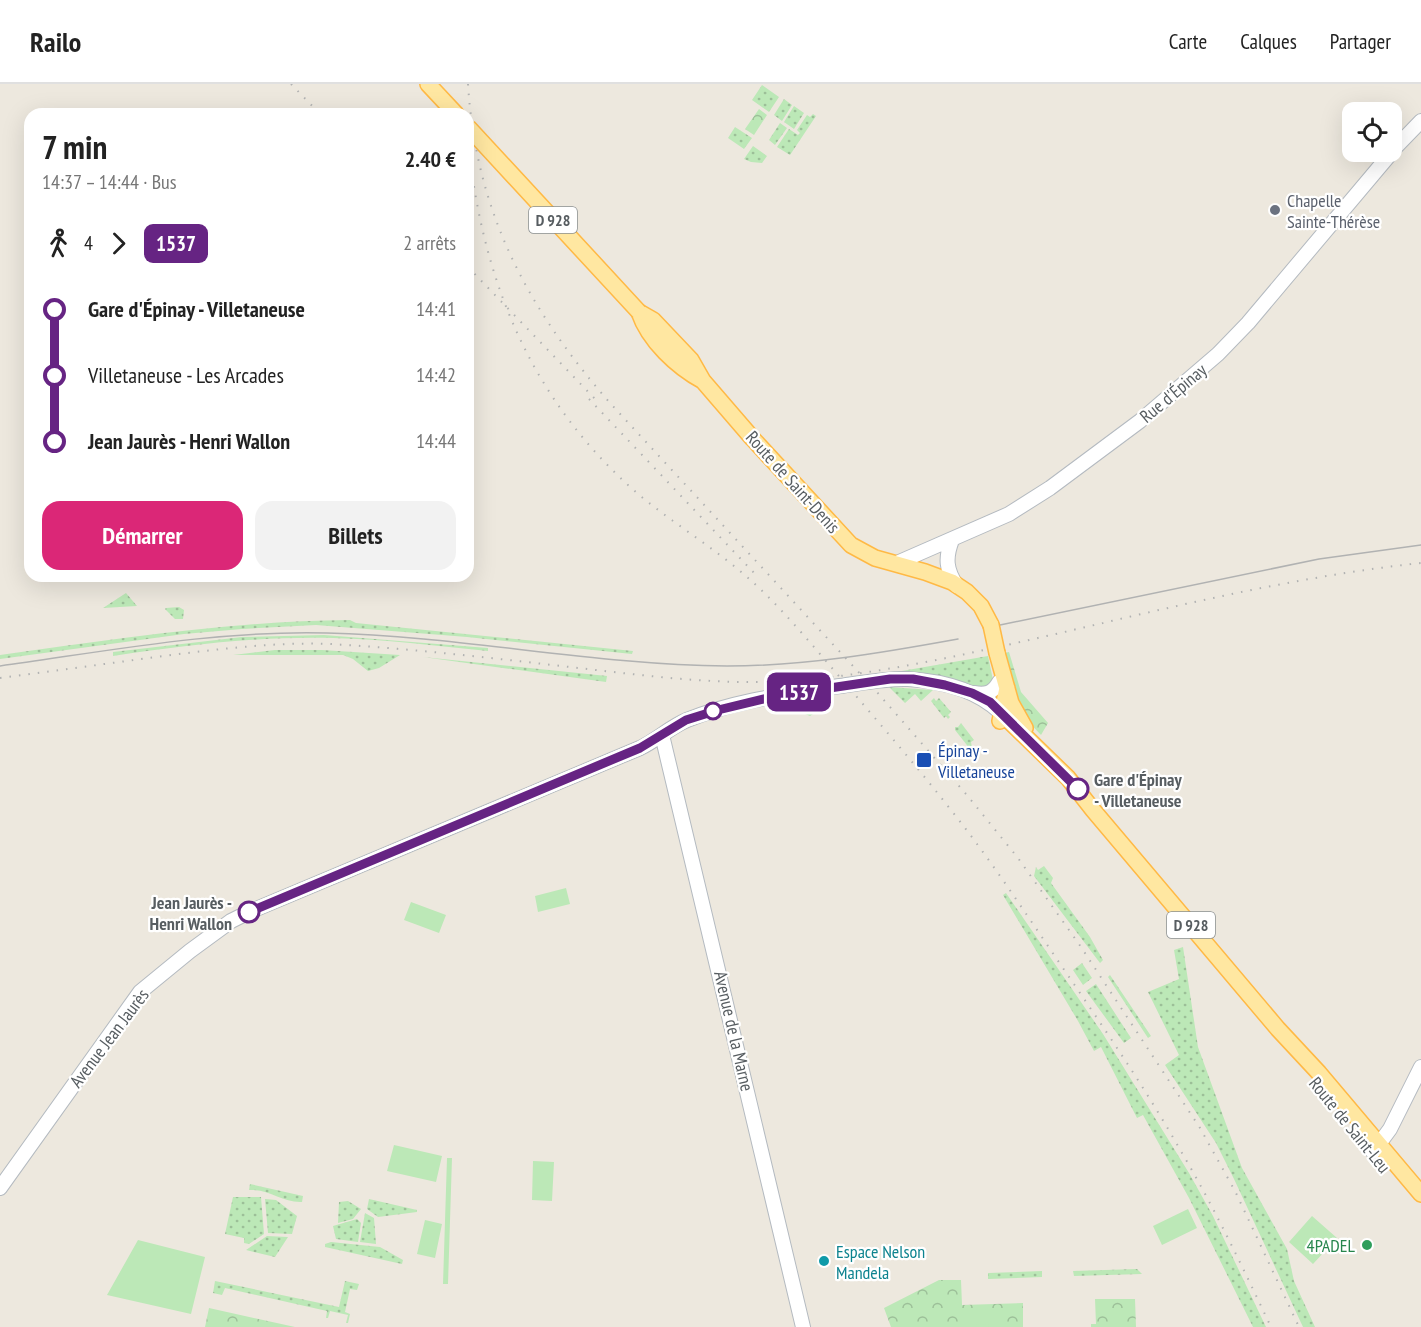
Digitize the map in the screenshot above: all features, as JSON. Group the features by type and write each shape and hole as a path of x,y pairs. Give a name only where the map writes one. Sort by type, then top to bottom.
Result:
{"main road":[{"path":"428,84 450,108"},
{"name":"Route de Saint-Denis","path":"474,133 639,312 653,320 691,360 703,381 753,439 851,544 875,558 897,564"},
{"name":"D 928","path":"897,564 941,578 957,586 981,606 991,625 998,653 1002,680 998,714"},
{"path":"1002,680 1016,714 1040,751"},
{"name":"Route de Saint-Leu","path":"998,714 1078,789 1093,810 1288,1040 1301,1063 1376,1149 1421,1194"},
{"name":"Route de Saint-Leu","path":"998,714 1047,771 1093,810"},
{"name":"Route de Saint-Leu","path":"1376,1149 1397,1181 1421,1204"}],"street":[{"name":"Rue d'Épinay","path":"1402,141 1421,121"},
{"name":"Rue d'Épinay","path":"897,564 1009,514 1050,488 1140,421 1218,354 1275,292 1383,162"},
{"path":"952,540 946,557 947,565 957,586"},
{"name":"Avenue Jean Jaurès","path":"0,1188 138,995 190,951 231,921 254,910 640,748 680,723 697,716 776,696 890,679 920,680 972,693 998,714"},
{"path":"972,693 987,694 1002,680"},
{"name":"Avenue Jean Jaurès","path":"953,687 998,714"},
{"name":"Avenue de la Marne","path":"662,735 803,1327"},
{"path":"1376,1149 1394,1123 1421,1067"}],"green space":[{"path":"762,85 779,97 769,112 752,100"},
{"path":"784,99 792,105 782,121 774,115"},
{"path":"794,106 804,113 794,129 784,122"},
{"path":"759,109 767,115 754,135 745,129"},
{"path":"813,114 816,116 790,155 777,147 789,129 798,135 800,133 797,130 807,115 810,117"},
{"path":"780,123 787,128 775,145 769,140"},
{"path":"735,127 752,138 744,149 728,138"},
{"path":"753,146 767,156 762,163 744,159"},
{"path":"126,593 137,606 103,608"},
{"path":"179,607 184,610 183,619 175,619 165,609 166,608"},
{"path":"350,620 356,623 633,651 632,654 467,637 316,625 184,634 0,659 0,655 218,627"},
{"path":"324,635 488,648 488,651 371,640 278,638 168,648 113,656 113,652 242,637"},
{"path":"275,650 322,650 400,655 379,668 368,671 353,659 343,655 233,655"},
{"path":"1009,652 1021,692 1048,723 1041,735 1025,716 1015,697 1004,653"},
{"path":"988,656 993,680 988,686 981,688 921,673 896,672"},
{"path":"423,657 607,676 606,682"},
{"path":"889,687 933,690 921,701 915,694 905,703"},
{"path":"831,698 832,701 812,709 813,714 810,716 793,709 797,701"},
{"path":"934,698 936,701 939,698 951,712 948,719 946,716 944,718 931,701"},
{"path":"961,723 974,740 971,742 972,748 970,749 955,730 955,727"},
{"path":"1044,866 1053,878 1051,883 1090,937 1103,960 1100,963 1034,876 1036,867 1038,870"},
{"path":"566,888 570,904 538,912 535,896"},
{"path":"1006,893 1103,1034 1189,1173 1213,1216 1266,1327 1253,1327 1189,1198 1143,1115 1137,1118 1101,1047 1094,1051 1003,895"},
{"path":"411,902 446,915 439,933 404,920"},
{"path":"1183,947 1198,1047 1242,1168 1287,1249 1294,1281 1315,1327 1303,1327 1216,1143 1165,1065 1179,1055 1148,992 1179,979 1174,950"},
{"path":"1082,963 1092,978 1083,985 1073,970"},
{"path":"1110,975 1151,1036 1148,1038 1108,977"},
{"path":"1096,984 1131,1038 1124,1043 1086,991"},
{"path":"394,1145 442,1156 436,1182 387,1171"},
{"path":"447,1158 452,1158 448,1284 443,1284"},
{"path":"533,1161 554,1162 552,1201 532,1200"},
{"path":"250,1184 303,1196 302,1202 249,1190"},
{"path":"233,1197 261,1197 264,1234 249,1244 244,1243 244,1238 225,1234"},
{"path":"265,1199 276,1200 297,1216 292,1234 268,1233"},
{"path":"369,1199 417,1210 417,1212 378,1217 367,1209"},
{"path":"348,1201 361,1209 353,1219 338,1223 339,1202"},
{"path":"1188,1209 1197,1228 1162,1245 1153,1226"},
{"path":"365,1213 374,1218 376,1244 360,1242"},
{"path":"1312,1216 1337,1238 1313,1264 1289,1242"},
{"path":"357,1219 361,1223 358,1242 336,1239 333,1226"},
{"path":"425,1220 442,1224 435,1258 417,1254"},
{"path":"267,1236 288,1237 275,1257 246,1250"},
{"path":"138,1240 205,1257 191,1314 107,1295"},
{"path":"331,1242 380,1247 403,1260 402,1264 325,1247 325,1244"},
{"path":"1137,1269 1142,1274 1074,1276 1073,1271"},
{"path":"1042,1271 1042,1277 988,1279 988,1273"},
{"path":"939,1280 961,1280 962,1305 1023,1303 1023,1327 891,1327 884,1308"},
{"path":"215,1281 339,1307 345,1281 359,1284 357,1290 350,1289 345,1312 350,1314 348,1323 346,1323 348,1315 330,1311 326,1318 327,1311 225,1288 222,1295 213,1293"},
{"path":"1095,1299 1135,1299 1136,1327 1091,1327 1091,1324 1096,1324"},
{"path":"209,1308 295,1327 205,1327"},
{"path":"1003,1309 1003,1324 1018,1323 1018,1327 974,1325 974,1310"}],"tram line":[{"path":"1000,625 1319,559 1421,545"},
{"path":"0,666 204,638 286,633 377,635 627,661 727,666 814,661 872,654 958,639"}],"railway":[{"path":"291,84 314,108"},
{"path":"468,84 471,108"},
{"path":"474,136 482,174 511,256 554,331 610,403 876,691 966,794 1018,858 1081,947 1200,1128 1235,1191 1299,1327"},
{"path":"474,182 488,254 503,299 521,342 544,383 570,422 601,458 637,493 728,561 769,597 884,728 961,823 1103,1026 1152,1102 1206,1196 1271,1327"},
{"path":"474,273 597,401"},
{"path":"589,399 756,575"},
{"path":"0,678 217,650 273,645 330,644 700,680 752,682 804,680 933,661 1285,583 1421,563"}],"bus line":[{"name":"1537","path":"249,912 640,748 686,720 756,700 791,693 890,679 905,679 929,681 972,693 990,702 1078,789"}],"place":[{"name":"Chapelle Sainte-Thérèse","path":"1275,210"},
{"name":"Épinay - Villetaneuse","path":"924,760"},
{"name":"Gare d'Épinay - Villetaneuse","path":"1078,789"},
{"name":"Jean Jaurès - Henri Wallon","path":"249,912"},
{"name":"4PADEL","path":"1367,1245"},
{"name":"Espace Nelson Mandela","path":"824,1261"}]}
